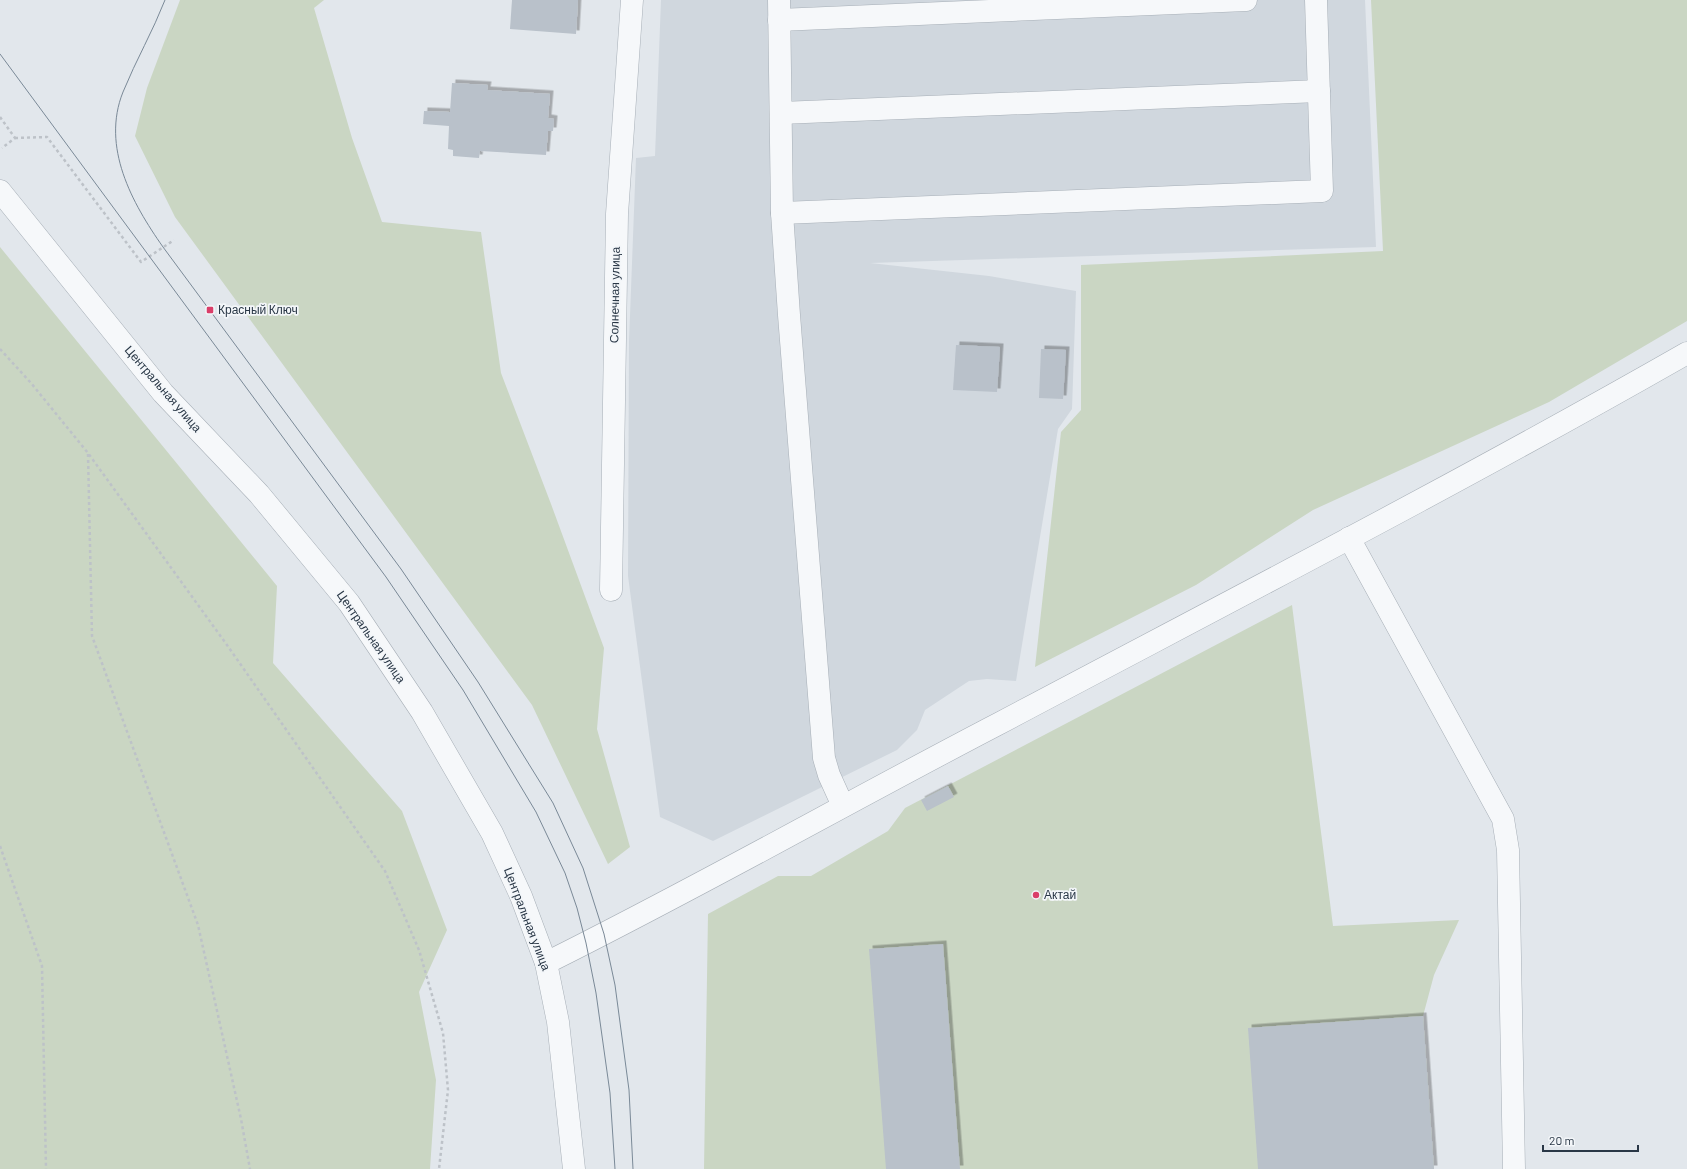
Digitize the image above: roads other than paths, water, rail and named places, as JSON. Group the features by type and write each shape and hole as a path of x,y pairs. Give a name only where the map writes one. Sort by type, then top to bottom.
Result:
{"street":[{"name":"Солнечная улица","path":"611,590 617,214 632,0"},
{"path":"843,806 829,775 824,758 789,323 782,213 779,10 1246,0"},
{"path":"782,213 1322,191 1316,0"},
{"path":"781,113 1319,92"},
{"name":"Центральная улица","path":"0,191 162,392 259,494 349,603 422,712 492,833 521,896 546,963 558,1022 574,1169"},
{"path":"546,963 649,911 843,806 1349,538 1687,353"},
{"path":"1349,538 1502,819 1508,850 1514,1169"}],"tram line":[{"path":"165,0 133,68 123,92 117,113 116,133 118,154 123,174 131,193 151,230 401,569 478,682 553,803 583,868 604,934 615,985 629,1090 633,1169"},
{"path":"0,54 386,577 463,690 536,812 565,873 577,908 586,943 596,993 610,1093 615,1169"}],"place":[{"name":"Красный Ключ","path":"210,310"},
{"name":"Актай","path":"1036,895"}]}
